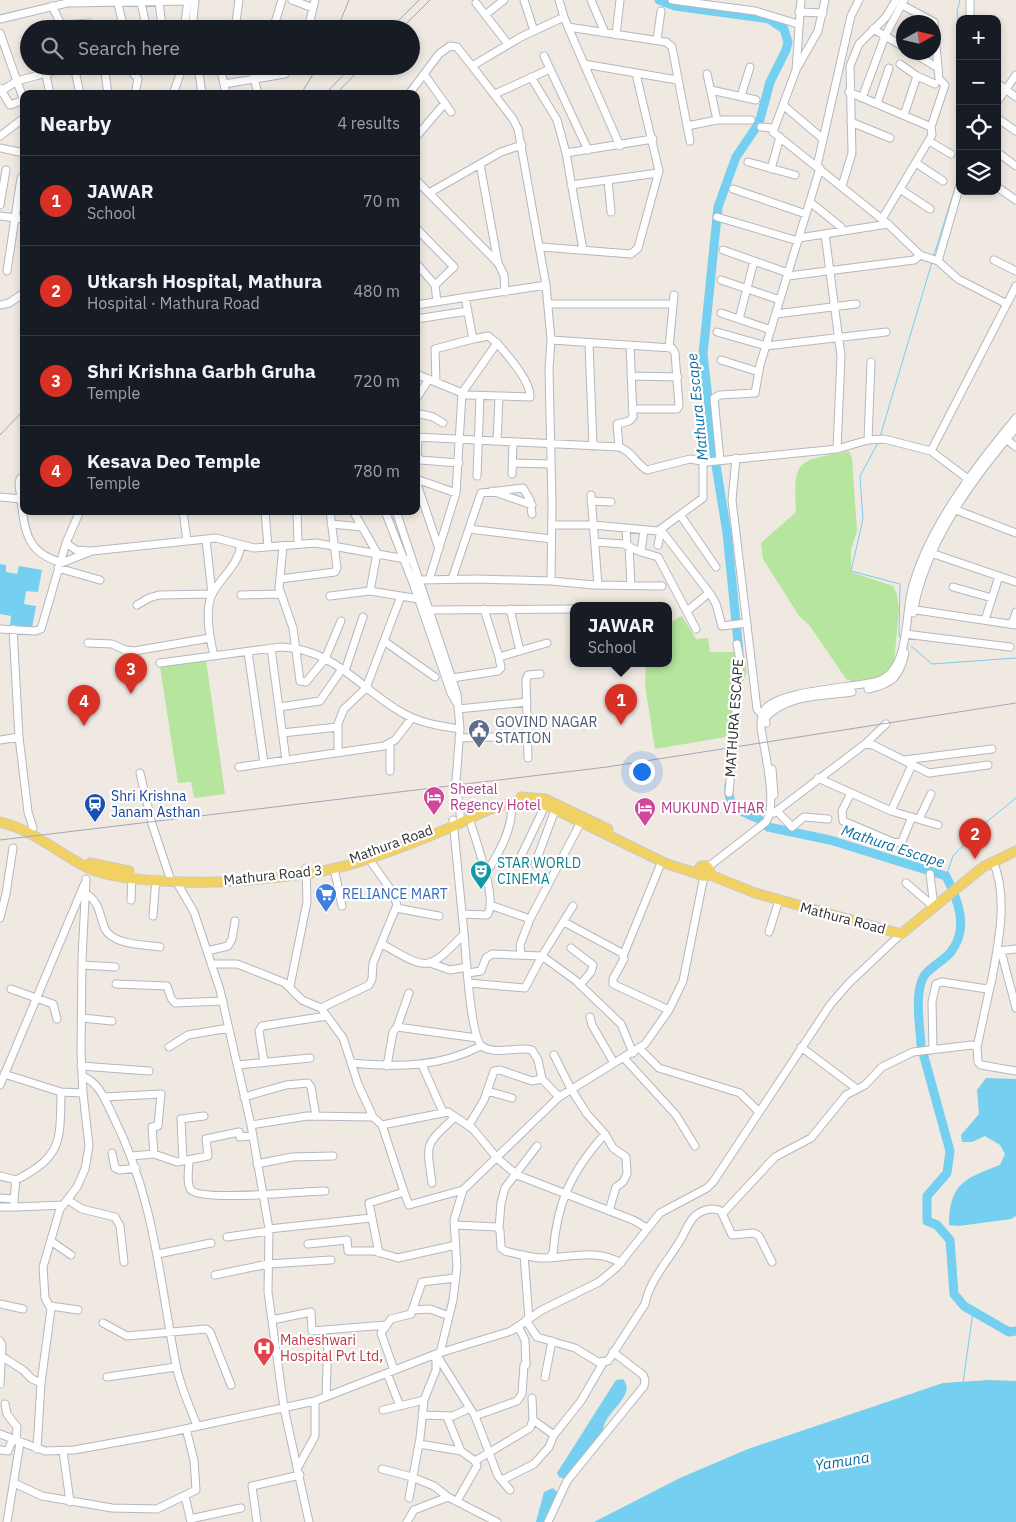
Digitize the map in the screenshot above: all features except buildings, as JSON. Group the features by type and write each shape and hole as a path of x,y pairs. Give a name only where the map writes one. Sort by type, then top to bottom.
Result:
{"main road":[{"name":"Mathura Road","path":"459,821 484,805 503,799 535,797 561,806 662,861 704,872"},
{"name":"Mathura Road","path":"306,870 358,857 488,809 511,804 535,803 631,844 779,900 900,934 961,884 993,861 1016,851"},
{"path":"0,815 16,819 33,828 92,867"},
{"name":"Mathura Road 3","path":"92,867 106,874 132,877 234,881 306,870 334,868 369,859 459,821"},
{"path":"0,822 21,828 92,867 172,879"}],"street":[{"path":"0,19 74,2 118,4 191,0"},
{"path":"186,20 191,0"},
{"path":"191,0 192,20"},
{"path":"236,20 239,0"},
{"path":"276,20 282,0"},
{"path":"292,0 313,8"},
{"path":"310,20 315,0"},
{"path":"484,14 504,0"},
{"path":"524,0 534,31"},
{"path":"559,0 568,27 620,146"},
{"path":"616,35 620,0"},
{"path":"672,0 755,11 798,24"},
{"path":"796,70 801,0"},
{"path":"772,128 796,70 813,40 823,13 825,0"},
{"path":"719,460 714,398 720,394 755,393 766,346 819,167 823,139 851,16 852,0"},
{"path":"851,16 859,0"},
{"path":"970,0 970,15"},
{"path":"593,1 605,33"},
{"path":"159,2 161,20"},
{"path":"901,2 920,15"},
{"path":"842,186 852,153 850,66 857,49 873,29 901,2"},
{"path":"862,98 885,36 901,2"},
{"path":"141,3 145,20"},
{"path":"118,4 122,20"},
{"path":"476,4 508,44"},
{"path":"52,6 59,20"},
{"path":"657,40 661,11"},
{"path":"799,12 823,13"},
{"path":"472,66 508,44 564,17"},
{"path":"568,27 657,40 666,42 672,47 690,141"},
{"path":"873,29 896,42"},
{"path":"0,33 2,48 20,90"},
{"path":"412,90 439,54 450,46 458,48 513,120 522,145 541,247 551,340 549,369 552,525 551,582"},
{"path":"544,56 588,150"},
{"path":"925,60 938,68"},
{"path":"885,222 900,189 932,135 931,127 945,85 939,79 937,60"},
{"path":"584,64 677,80"},
{"path":"900,64 917,76 935,84"},
{"path":"741,96 750,66"},
{"path":"495,94 550,68"},
{"path":"877,104 889,68"},
{"path":"424,74 451,112"},
{"path":"541,247 631,254 636,252 658,174 653,140 636,74"},
{"path":"707,74 717,120"},
{"path":"20,102 10,105 1,90 31,75"},
{"path":"46,75 49,90"},
{"path":"75,75 79,90"},
{"path":"105,75 107,90"},
{"path":"135,75 138,79 136,90"},
{"path":"174,90 180,75"},
{"path":"199,75 201,90"},
{"path":"222,75 225,90"},
{"path":"253,75 257,90"},
{"path":"224,84 278,75"},
{"path":"1001,97 1016,75"},
{"path":"904,115 917,76"},
{"path":"531,77 557,120 566,153 583,250"},
{"path":"1001,86 1016,97"},
{"path":"710,90 756,100"},
{"path":"850,92 931,127"},
{"path":"420,132 445,103"},
{"path":"782,105 823,139"},
{"path":"687,126 717,120 751,120"},
{"path":"0,136 20,121"},
{"path":"1001,121 1016,131"},
{"path":"851,122 890,138"},
{"path":"761,127 772,128 780,137 885,222 922,256 937,260 958,279 1007,304"},
{"path":"771,168 780,137"},
{"path":"566,153 653,140"},
{"path":"929,141 951,154"},
{"path":"429,193 500,152 522,145"},
{"path":"0,148 20,152"},
{"path":"1001,155 1016,166"},
{"path":"748,162 795,175"},
{"path":"916,163 943,181"},
{"path":"480,164 498,263 504,275 506,292"},
{"path":"0,205 6,170"},
{"path":"571,184 658,174"},
{"path":"608,180 611,212"},
{"path":"420,184 498,263"},
{"path":"733,189 806,214"},
{"path":"900,189 930,209"},
{"path":"1001,190 1016,200"},
{"path":"937,260 957,195"},
{"path":"810,202 841,226 842,231"},
{"path":"0,216 20,218 7,271"},
{"path":"717,217 799,239 885,222"},
{"path":"420,232 453,263 452,270 435,285"},
{"path":"825,234 841,356 837,448"},
{"path":"723,250 788,274 830,271 914,260 922,256"},
{"path":"994,260 1016,271"},
{"path":"739,319 754,261"},
{"path":"420,268 435,285 437,302"},
{"path":"721,280 780,300"},
{"path":"420,304 546,285"},
{"path":"931,451 1016,286"},
{"path":"669,348 674,295"},
{"path":"0,305 9,303 20,296"},
{"path":"465,297 473,339"},
{"path":"548,304 673,304"},
{"path":"776,314 856,304"},
{"path":"420,319 468,311"},
{"path":"721,313 771,330"},
{"path":"717,332 766,346 886,332"},
{"path":"420,376 433,381 462,393 524,399 530,395 518,370 497,343 488,336 435,349 433,381 420,395"},
{"path":"551,340 669,348 675,353 680,402 677,408 632,409"},
{"path":"429,580 456,493 462,393 497,343"},
{"path":"589,343 593,446"},
{"path":"619,447 617,424 632,419 630,345"},
{"path":"721,360 759,372"},
{"path":"868,440 871,362"},
{"path":"631,376 678,378"},
{"path":"477,476 480,396"},
{"path":"497,441 499,397"},
{"path":"420,414 433,417 443,423"},
{"path":"911,609 931,554 972,482 1016,418"},
{"path":"211,964 237,964 290,986 302,1000 321,1008 341,1033 373,1117 382,1126 409,1205 463,1190 497,1158 523,1129 559,1097 640,1048 669,1010 687,969 704,872 741,843 770,816 771,802 761,728 764,716 778,705 791,700 885,685 896,677 902,667 911,609 911,594 924,553 937,528 1016,428"},
{"path":"420,437 619,447 625,449 641,466 648,470 690,459 705,462 837,448 868,440 881,439 931,451 972,482"},
{"path":"1006,439 1016,447"},
{"path":"512,474 513,442"},
{"path":"704,872 758,836 772,822 775,812 774,786 764,716 757,709 732,500 736,458"},
{"path":"420,460 458,463"},
{"path":"552,525 593,525 661,530 703,498 705,462"},
{"path":"512,463 550,464"},
{"path":"20,479 20,492"},
{"path":"420,481 456,493"},
{"path":"452,579 481,492 523,488 532,505 532,514"},
{"path":"489,490 532,505"},
{"path":"420,492 439,550"},
{"path":"0,497 20,499"},
{"path":"598,585 591,498 611,502"},
{"path":"956,510 1016,533"},
{"path":"24,515 28,539 41,555 100,580"},
{"path":"0,629 35,631 40,629 66,543 78,515"},
{"path":"184,515 187,541"},
{"path":"265,515 268,547"},
{"path":"296,515 298,544"},
{"path":"280,579 335,572 330,515"},
{"path":"355,515 377,553 370,591"},
{"path":"387,515 419,580 456,694 460,729 456,781 464,934 471,1013 477,1038 481,1046"},
{"path":"397,515 419,600 457,706"},
{"path":"681,516 716,566"},
{"path":"331,524 362,527"},
{"path":"626,528 631,586"},
{"path":"469,529 551,539"},
{"path":"642,552 644,530"},
{"path":"661,530 716,604 722,626 746,623"},
{"path":"658,546 661,530"},
{"path":"66,543 76,550 92,551 224,538 254,548 316,543 408,559"},
{"path":"206,539 212,594 210,638 214,656"},
{"path":"594,542 628,546 658,557 696,628"},
{"path":"212,594 238,560 241,545"},
{"path":"283,546 280,594 293,628 299,679 302,683 306,682 325,658 341,621"},
{"path":"59,564 92,551"},
{"path":"931,554 1016,582"},
{"path":"985,620 999,576"},
{"path":"419,580 452,579 662,586"},
{"path":"952,587 992,598"},
{"path":"330,596 370,591 419,600"},
{"path":"686,611 709,593"},
{"path":"137,604 159,595 212,594"},
{"path":"241,595 280,594"},
{"path":"338,753 338,727 344,709 366,688 401,596"},
{"path":"452,678 498,670 502,665 484,609"},
{"path":"510,609 520,651"},
{"path":"429,610 570,609"},
{"path":"911,609 1014,625 1016,612"},
{"path":"279,707 320,701 344,670 363,617"},
{"path":"13,630 19,737 28,812 33,828"},
{"path":"907,635 1010,647"},
{"path":"88,643 112,644 126,650 134,650 210,638"},
{"path":"384,641 435,677"},
{"path":"499,657 547,643"},
{"name":"MATHURA ESCAPE","path":"729,793 740,661 737,644"},
{"path":"271,648 286,760"},
{"path":"160,663 271,648 296,648 325,658 402,713 412,718 460,729"},
{"path":"248,652 264,763"},
{"path":"528,758 526,677 540,674"},
{"path":"457,706 526,702"},
{"path":"239,767 338,753 390,743 412,718"},
{"path":"775,812 865,744 886,724"},
{"path":"282,733 338,727"},
{"path":"459,738 528,736"},
{"path":"0,740 19,737"},
{"path":"390,743 390,771"},
{"path":"865,744 874,745 930,773 988,765"},
{"path":"903,760 992,749"},
{"path":"891,811 912,765"},
{"path":"140,773 152,824 172,879 194,912 229,1028 250,1126 269,1230 268,1292 292,1453 300,1475 309,1522"},
{"path":"818,778 891,811 938,824"},
{"path":"851,793 842,811 843,821 895,843 902,841 912,817"},
{"path":"919,819 931,794"},
{"path":"484,868 490,867 511,822 511,804"},
{"path":"521,856 545,806"},
{"path":"535,864 555,810"},
{"path":"775,812 792,827 804,817 828,820"},
{"path":"459,821 484,868 490,905 487,915 463,914"},
{"path":"521,954 520,945 530,919 581,822"},
{"path":"0,918 3,892 13,848"},
{"path":"321,1008 369,985 372,979 372,963 382,944 396,908 393,893 369,859"},
{"path":"662,861 623,961 613,979 613,984 669,1010"},
{"path":"993,861 998,876 1001,910 999,951 977,1047 978,1062 981,1065 1016,1071"},
{"path":"0,1085 92,867"},
{"path":"334,868 342,906"},
{"path":"290,986 307,902 306,870"},
{"path":"930,874 934,906"},
{"path":"131,900 132,877"},
{"path":"78,1310 51,1306 44,1298 42,1272 51,1241 66,1203 77,1187 88,1157 89,1137 81,1066 82,965 86,879"},
{"path":"153,916 156,879"},
{"path":"906,883 934,906"},
{"path":"85,893 96,901 106,930 110,934 131,943 160,947"},
{"path":"769,932 779,900"},
{"path":"490,905 530,919"},
{"path":"469,983 525,988 573,906"},
{"path":"396,908 439,916"},
{"path":"207,951 228,946 232,939 235,921"},
{"path":"564,922 624,956"},
{"path":"430,963 464,934"},
{"path":"0,1434 37,1449 63,1451 284,1408 315,1400 438,1353 502,1334 599,1282 621,1262 647,1228 668,1207 706,1188 713,1182 801,1047 839,994 900,934"},
{"path":"382,944 418,964 430,963 450,970 481,971 486,958 492,954 542,956 580,985 624,1027 632,1053"},
{"path":"572,948 593,965 591,972 580,985"},
{"path":"999,951 1016,950"},
{"path":"999,951 1016,1008"},
{"path":"82,965 115,967"},
{"path":"929,1049 932,1002 936,984 942,982 983,989 990,987"},
{"path":"116,984 167,986 170,998 176,1003 222,1001"},
{"path":"11,989 53,1004 57,1019"},
{"path":"387,1066 393,1032 397,1027 409,993"},
{"path":"264,1062 259,1031 262,1026 327,1016"},
{"path":"590,1017 592,1025 614,1064"},
{"path":"82,1018 112,1021"},
{"path":"397,1027 477,1038"},
{"path":"169,1047 188,1035 229,1028"},
{"path":"723,1213 775,1157 812,1138 846,1095 866,1085 882,1067 913,1052 972,1045 977,1047"},
{"path":"351,1063 387,1066 422,1065 446,1061 481,1046 502,1050 532,1050 538,1060 542,1080 559,1097"},
{"path":"801,1047 857,1088"},
{"path":"640,1048 660,1068 740,1093 759,1112"},
{"path":"554,1055 571,1089 587,1114 605,1134 613,1148 626,1157 628,1168 626,1178 616,1186 609,1211"},
{"path":"237,1065 310,1058"},
{"path":"624,1058 676,1115 695,1146"},
{"path":"0,1061 5,1071 61,1092 83,1093"},
{"path":"422,1065 443,1112"},
{"path":"81,1066 149,1070"},
{"path":"469,1125 487,1091 492,1074 497,1070 536,1082 542,1080"},
{"path":"82,1076 92,1080 104,1098 136,1168 158,1254 176,1367 196,1426"},
{"path":"244,1097 286,1085 308,1083 311,1087 316,1116"},
{"path":"487,1091 512,1098"},
{"path":"0,1176 16,1180 55,1151 60,1132 61,1092"},
{"path":"104,1098 161,1094 158,1126 152,1127 154,1154"},
{"path":"382,1126 443,1112 469,1125 497,1158 517,1174 647,1228"},
{"path":"204,1116 180,1119 189,1185 194,1192 221,1197 325,1190"},
{"path":"250,1126 316,1116 373,1117"},
{"path":"432,1183 428,1147 430,1141 455,1117"},
{"path":"132,1156 154,1154 177,1162 208,1156 206,1139 239,1132 240,1137 250,1136"},
{"path":"549,1258 553,1253 555,1225 564,1193 590,1151 605,1134"},
{"path":"537,1146 505,1188 501,1203 499,1228 502,1250 549,1258 596,1254 609,1256 621,1262"},
{"path":"112,1153 115,1168 120,1170 136,1168"},
{"path":"257,1164 292,1157 333,1156"},
{"path":"14,1203 16,1180"},
{"path":"409,1498 419,1444 424,1400 436,1370 438,1353 449,1316 456,1278 455,1226 463,1190"},
{"path":"378,1253 369,1203 404,1192"},
{"path":"0,1198 14,1203"},
{"path":"0,1207 14,1203 66,1203 82,1209 108,1214 118,1221 124,1262"},
{"path":"502,1480 534,1464 549,1447 554,1435 582,1401 603,1363 608,1361 645,1304 647,1294 661,1268 694,1216 713,1208 723,1213 732,1234 750,1231 759,1236 772,1262"},
{"path":"227,1238 269,1230 371,1218"},
{"path":"455,1226 499,1228"},
{"path":"308,1244 347,1240 348,1250 378,1253 398,1258 456,1245"},
{"path":"51,1241 71,1255"},
{"path":"158,1254 211,1243"},
{"path":"524,1255 527,1319 538,1337 575,1348 603,1363"},
{"path":"215,1275 268,1264 331,1260"},
{"path":"400,1406 381,1333 392,1318 411,1314 422,1282 456,1278"},
{"path":"0,1304 23,1309"},
{"path":"37,1449 41,1383 51,1306"},
{"path":"412,1310 430,1309 449,1316"},
{"path":"272,1320 311,1312 312,1331 386,1326"},
{"path":"103,1323 128,1336 172,1333 200,1328 210,1332 231,1385"},
{"path":"475,1416 517,1401 522,1394 525,1340 518,1326"},
{"path":"326,1396 328,1338"},
{"path":"0,1340 0,1384"},
{"path":"545,1377 552,1341"},
{"path":"548,1522 566,1481 641,1393 644,1386 645,1380 643,1375 614,1352"},
{"path":"438,1353 475,1416 489,1453 502,1480 510,1490"},
{"path":"1,1356 26,1372 32,1379 41,1383"},
{"path":"107,1377 176,1367"},
{"path":"475,1461 530,1428 533,1420 532,1398"},
{"path":"298,1467 315,1436 315,1400"},
{"path":"383,1410 424,1400"},
{"path":"5,1404 7,1414 17,1427 14,1483 7,1522"},
{"path":"422,1415 447,1417 459,1415 470,1408"},
{"path":"447,1417 461,1451"},
{"path":"533,1420 554,1435"},
{"path":"14,1483 42,1496 70,1502 112,1508 151,1510 164,1506 194,1492 197,1487 194,1460 186,1428"},
{"path":"0,1450 8,1451 16,1441"},
{"path":"419,1444 461,1451 475,1461 477,1470 457,1501"},
{"path":"63,1451 70,1502"},
{"path":"382,1469 412,1477 434,1486 448,1497 497,1522"},
{"path":"258,1522 252,1486 300,1475"},
{"path":"185,1496 190,1520 241,1508"},
{"path":"407,1522 414,1510 448,1497"},
{"path":"0,1506 9,1507"}],"green space":[{"path":"849,451 852,458 857,531 851,550 851,572 893,586 897,594 899,608 894,664 886,674 857,683 846,679 810,626 799,616 763,559 761,543 796,512 796,480 802,465 809,460 819,457"},
{"path":"682,616 696,639 708,638 710,652 734,652 744,655 747,673 734,696 729,732 726,737 655,749 645,685 646,667 672,667 672,621"},
{"path":"206,660 225,794 194,798 191,782 178,783 160,667"}],"water":[{"path":"0,564 6,565 6,572 17,574 19,566 42,570 38,592 26,591 24,604 36,606 32,628 10,625 11,616 0,614"},
{"path":"986,1078 1016,1079 1016,1216 1011,1219 959,1226 949,1225 952,1200 956,1191 969,1179 1000,1165 1005,1154 1000,1145 985,1136 972,1142 962,1142 961,1135 979,1114 977,1090"},
{"path":"623,1379 626,1391 609,1416 603,1430 565,1479 559,1477 557,1473 616,1380"},
{"name":"Yamuna","path":"989,1380 1016,1381 1016,1522 594,1522 680,1478 748,1449 943,1383"},
{"path":"553,1488 560,1495 548,1522 536,1522 544,1492"}],"waterway":[{"name":"Mathura Escape","path":"659,0 675,6 769,19 784,29 788,42 770,82 759,123 736,157 718,207 703,354 714,453 727,533 739,652"},
{"path":"957,15 960,0"},
{"path":"934,255 956,185"},
{"path":"880,437 932,262"},
{"path":"879,441 860,476 863,519 851,571 900,584 899,635 902,640"},
{"path":"911,646 932,664 1016,658"},
{"name":"Mathura Escape","path":"729,785 730,800 736,808 759,819"},
{"path":"946,876 953,856 984,824 1016,798"},
{"name":"Mathura Escape","path":"768,827 830,840 946,876 958,905 961,924 960,934 950,953 924,976 921,983 918,1000 921,1045"},
{"name":"Mathura Escape","path":"923,1053 950,1151 947,1173 927,1196 927,1221 937,1225 950,1240 954,1294 964,1306 1009,1332 1016,1331"},
{"path":"963,1383 973,1312"}],"railway":[{"path":"341,20 349,0"},
{"path":"399,20 419,0"},
{"path":"410,20 430,0"},
{"path":"303,90 313,75"},
{"path":"329,90 343,75"},
{"path":"340,90 354,75"},
{"path":"0,435 20,414"},
{"path":"0,840 607,767 1016,703"}],"place":[{"name":"Shri Krishna Garbh Gruha","path":"131,694"},
{"name":"JAWAR","path":"621,725"},
{"name":"Kesava Deo Temple","path":"84,726"},
{"name":"GOVIND NAGAR STATION","path":"479,749"},
{"name":"Sheetal Regency Hotel","path":"434,816"},
{"name":"Shri Krishna Janam Asthan","path":"95,823"},
{"name":"MUKUND VIHAR","path":"645,827"},
{"name":"Utkarsh Hospital, Mathura","path":"975,859"},
{"name":"STAR WORLD CINEMA","path":"481,890"},
{"name":"RELIANCE MART","path":"326,913"},
{"name":"Maheshwari Hospital Pvt Ltd,","path":"264,1367"}]}
